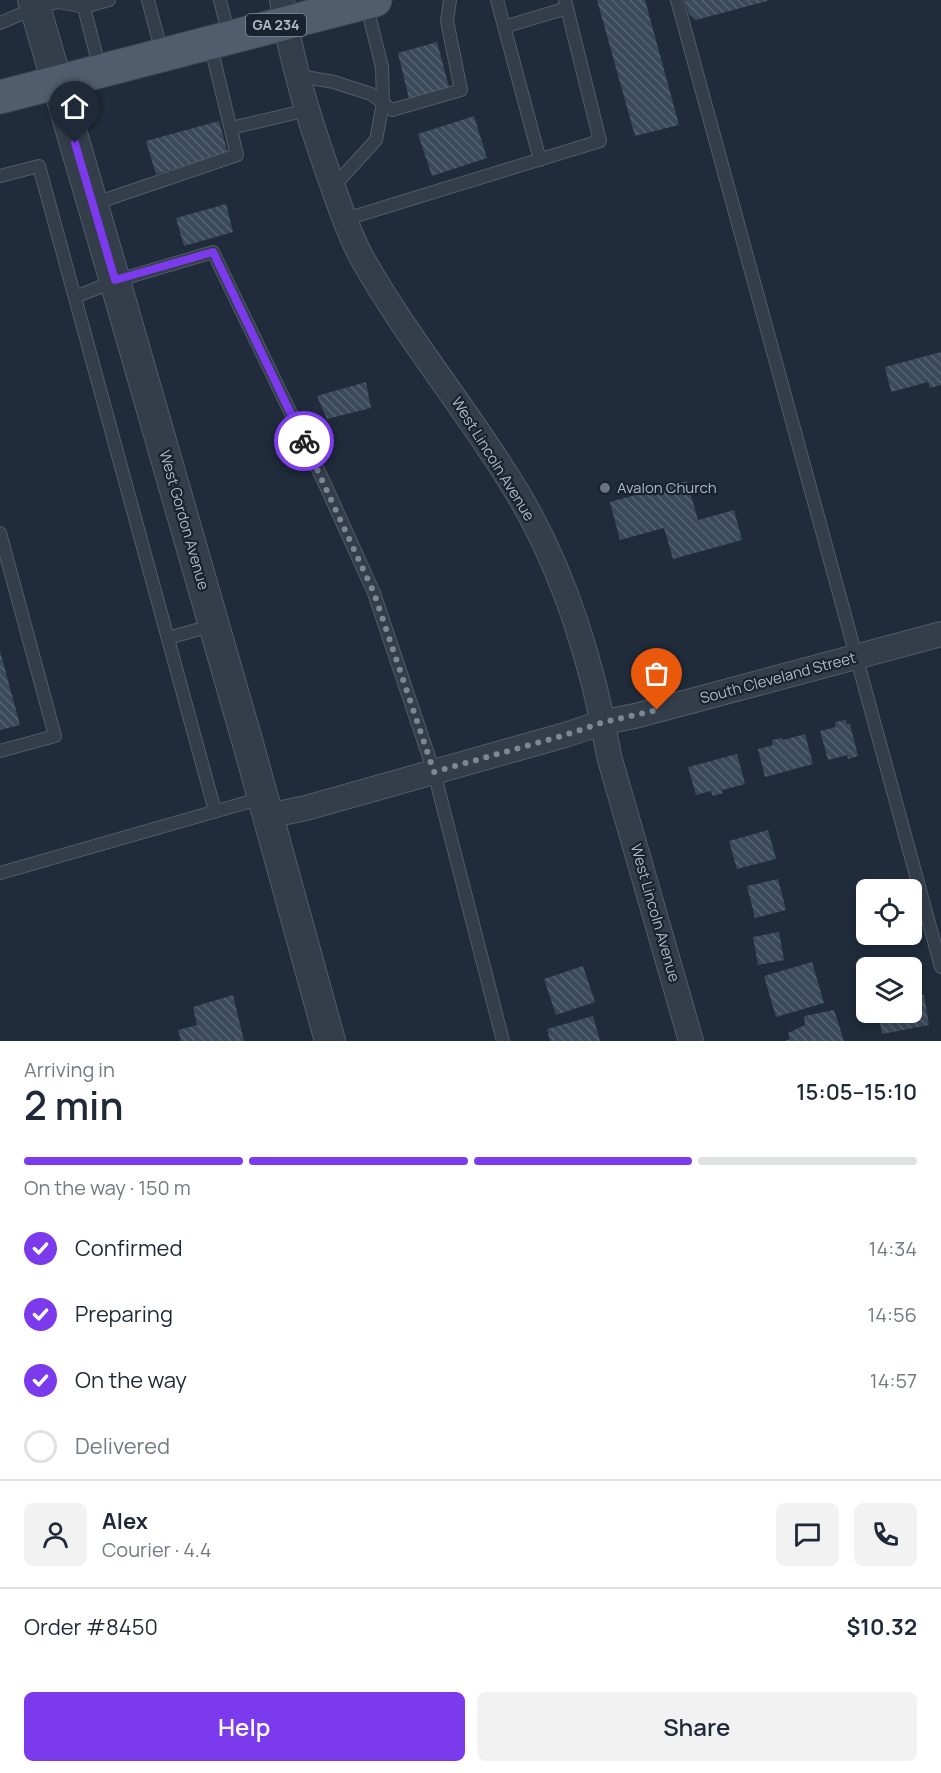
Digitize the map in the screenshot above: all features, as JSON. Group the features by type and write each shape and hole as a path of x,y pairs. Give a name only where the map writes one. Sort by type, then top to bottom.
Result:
{"main road":[{"name":"GA 234","path":"0,97 219,40 283,11 357,2"}],"street":[{"name":"West Gordon Avenue","path":"34,4 214,625 330,1041"},
{"name":"West Lincoln Avenue","path":"283,11 308,110 333,187 362,257 518,494 551,558 579,633 604,722 609,756 691,1041"},
{"name":"South Cleveland Street","path":"265,807 306,808 604,722 646,713 941,634"}],"lane":[{"path":"0,23 34,4 109,0"},
{"path":"148,0 162,54"},
{"path":"93,204 237,155 219,40 220,0"},
{"path":"299,76 334,82 371,94 392,110 461,90 447,21 450,0"},
{"path":"496,0 540,160"},
{"path":"677,0 941,968"},
{"path":"333,187 376,140 383,103 381,67 357,2"},
{"path":"83,3 100,70"},
{"path":"346,219 600,141 566,4 504,27"},
{"path":"231,128 308,110"},
{"path":"0,176 39,166 215,812"},
{"path":"75,297 115,280 213,252 324,482 374,593 434,772 503,1041"},
{"path":"0,533 55,736 0,751"},
{"path":"168,638 214,625"},
{"path":"0,873 215,812 265,807"}],"building":[{"path":"597,0 645,0 679,125 635,136"},
{"path":"685,0 767,1 696,20 689,14"},
{"path":"437,42 449,87 409,99 398,53"},
{"path":"474,116 487,158 432,176 418,134"},
{"path":"219,121 228,154 156,174 146,141"},
{"path":"226,204 233,232 184,246 176,218"},
{"path":"941,352 941,385 930,388 928,382 891,392 885,367"},
{"path":"366,382 371,408 327,419 317,396"},
{"path":"687,481 698,520 734,510 742,540 673,559 664,528 620,540 610,502"},
{"path":"0,651 20,725 0,730"},
{"path":"846,720 847,724 850,724 858,756 848,759 847,755 828,760 820,731 836,727 835,722"},
{"path":"805,734 813,764 765,777 758,749 773,745 772,740 782,738 783,740"},
{"path":"737,754 745,784 722,790 723,793 713,796 711,791 696,795 688,767"},
{"path":"768,830 776,859 737,869 729,841"},
{"path":"778,879 786,910 755,918 747,886"},
{"path":"779,932 784,960 758,965 753,937"},
{"path":"812,962 824,1003 776,1017 764,976"},
{"path":"583,966 595,1002 556,1015 544,979"},
{"path":"233,995 244,1041 181,1041 178,1030 197,1025 193,1007"},
{"path":"924,995 929,1025 882,1034 880,1023 922,1023 922,996"},
{"path":"834,1010 844,1041 785,1041 790,1039 788,1033 805,1025 804,1016"},
{"path":"593,1016 600,1041 550,1041 547,1029"}],"way so far":[{"path":"304,441 374,593 434,772 604,722 657,710"}],"place":[{"name":"Avalon Church","path":"605,488"}],"route":[{"path":"75,143 115,280 213,252 304,441"}]}
